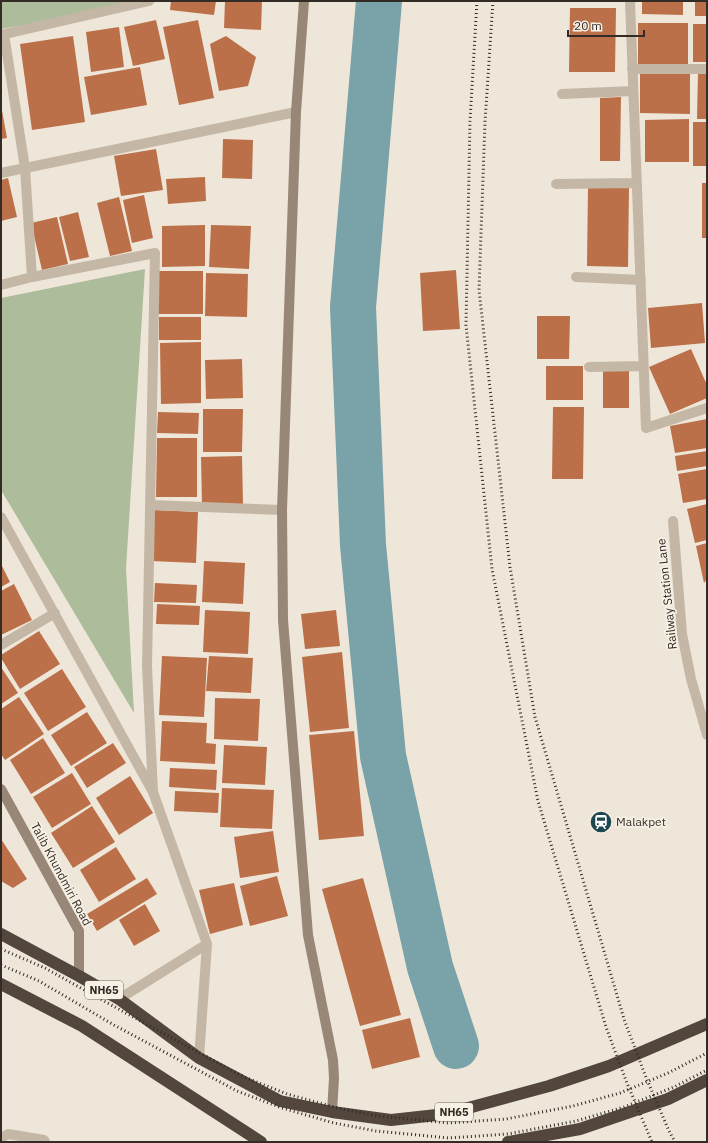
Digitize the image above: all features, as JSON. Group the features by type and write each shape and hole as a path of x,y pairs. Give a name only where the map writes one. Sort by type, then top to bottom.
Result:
{"highway":[{"name":"NH65","path":"1,934 119,999 199,1058 280,1101 332,1112 391,1120 446,1114 549,1086 610,1066 707,1024"},
{"path":"1,984 82,1026 262,1142"},
{"path":"508,1142 559,1137 661,1102 707,1080"}],"street":[{"path":"32,277 25,168 2,34 149,1"},
{"path":"304,1 296,112 282,510 283,620 308,935 333,1060 334,1078 332,1112"},
{"path":"630,1 632,91 646,428 707,408"},
{"path":"632,69 707,69"},
{"path":"562,94 632,91"},
{"path":"1,173 296,112"},
{"path":"556,184 636,183"},
{"path":"1,285 32,277 155,253 147,666 153,792"},
{"path":"576,277 641,280"},
{"path":"589,367 643,366"},
{"path":"150,505 282,510"},
{"path":"1,517 153,792 207,944 199,1058"},
{"name":"Railway Station Lane","path":"673,521 682,634 691,679 707,735"},
{"path":"1,645 55,613"},
{"name":"Talib Khundmiri Road","path":"1,789 79,931 79,976"},
{"path":"119,999 207,944"},
{"path":"1,1138 8,1134 44,1140 45,1142"}],"green space":[{"path":"1,1 162,1 1,29"},
{"path":"145,269 126,568 134,713 1,490 1,298"}],"building":[{"path":"171,1 216,1 214,15 170,10"},
{"path":"225,1 262,1 261,30 224,28"},
{"path":"642,1 683,1 683,15 642,14"},
{"path":"695,1 707,1 707,16 695,16"},
{"path":"570,8 616,8 615,72 569,72"},
{"path":"156,20 165,59 133,66 124,27"},
{"path":"198,20 214,98 179,105 163,27"},
{"path":"638,23 688,23 688,64 638,64"},
{"path":"693,24 707,24 707,62 693,62"},
{"path":"119,27 124,67 91,72 86,32"},
{"path":"73,36 85,122 32,130 20,44"},
{"path":"226,36 256,57 248,86 219,91 210,44"},
{"path":"140,67 147,105 91,115 84,77"},
{"path":"640,72 690,72 690,114 640,113"},
{"path":"698,73 707,73 707,119 697,119"},
{"path":"621,97 620,161 600,161 600,98"},
{"path":"1,105 7,138 1,139"},
{"path":"689,119 689,162 645,162 645,120"},
{"path":"693,122 707,122 707,166 693,166"},
{"path":"223,139 253,140 252,179 222,178"},
{"path":"156,149 163,190 121,196 114,156"},
{"path":"205,177 206,201 168,204 166,179"},
{"path":"8,178 17,217 1,221 1,180"},
{"path":"702,183 707,183 707,238 702,238"},
{"path":"588,188 629,188 628,267 587,266"},
{"path":"144,195 153,238 132,243 123,200"},
{"path":"119,197 132,251 110,256 97,203"},
{"path":"78,212 89,257 70,261 59,217"},
{"path":"57,217 68,264 42,270 31,223"},
{"path":"205,225 205,266 162,267 162,226"},
{"path":"211,225 251,226 249,269 209,267"},
{"path":"456,270 460,329 423,331 420,273"},
{"path":"157,271 203,271 203,314 157,314"},
{"path":"206,273 248,274 247,317 205,316"},
{"path":"702,303 705,343 651,348 648,308"},
{"path":"537,316 570,316 569,359 537,359"},
{"path":"159,317 201,317 201,340 159,340"},
{"path":"201,342 201,403 161,404 160,343"},
{"path":"691,349 707,385 707,398 670,414 649,367"},
{"path":"242,359 243,398 206,399 205,360"},
{"path":"546,366 583,366 583,400 546,400"},
{"path":"603,371 629,371 629,408 603,408"},
{"path":"553,407 584,407 583,479 552,479"},
{"path":"203,409 243,409 242,452 203,452"},
{"path":"158,412 199,413 198,434 157,433"},
{"path":"707,419 707,448 675,453 670,426"},
{"path":"157,438 197,438 197,497 156,497"},
{"path":"707,451 707,466 677,471 675,456"},
{"path":"242,456 243,504 202,505 201,457"},
{"path":"707,469 707,499 683,503 678,474"},
{"path":"707,504 707,540 695,543 687,509"},
{"path":"154,510 198,512 196,563 151,561"},
{"path":"707,543 707,579 704,583 696,546"},
{"path":"204,561 245,563 243,604 202,602"},
{"path":"1,564 10,582 1,587"},
{"path":"155,583 197,585 196,603 154,602"},
{"path":"14,584 32,620 1,635 1,591"},
{"path":"157,604 200,606 199,625 156,624"},
{"path":"205,610 250,612 248,654 203,652"},
{"path":"336,610 340,646 305,649 301,614"},
{"path":"39,631 60,664 20,689 1,658 1,655"},
{"path":"342,652 349,728 310,732 302,657"},
{"path":"162,656 207,658 204,717 159,715"},
{"path":"209,656 253,658 251,693 206,691"},
{"path":"1,667 18,693 1,704"},
{"path":"62,669 86,707 48,731 24,693"},
{"path":"19,697 44,734 5,760 1,754 1,709"},
{"path":"215,698 260,699 258,741 214,739"},
{"path":"87,712 107,743 71,766 51,735"},
{"path":"162,721 207,723 206,743 216,744 215,764 160,761"},
{"path":"354,731 364,836 319,840 309,735"},
{"path":"43,738 65,773 31,794 10,760"},
{"path":"113,743 126,763 87,788 74,767"},
{"path":"224,745 267,747 265,785 222,783"},
{"path":"170,768 217,770 216,790 169,787"},
{"path":"72,773 91,804 52,828 33,797"},
{"path":"130,776 153,813 119,835 96,798"},
{"path":"222,788 274,790 272,829 220,827"},
{"path":"175,791 219,793 218,813 174,811"},
{"path":"92,806 115,842 73,868 51,833"},
{"path":"273,831 279,872 240,878 234,837"},
{"path":"1,839 27,879 13,888 1,881"},
{"path":"116,847 136,879 99,902 80,870"},
{"path":"277,876 288,916 250,926 240,886"},
{"path":"147,878 157,894 97,931 87,914"},
{"path":"363,878 401,1015 360,1026 322,889"},
{"path":"234,883 243,925 210,934 199,890"},
{"path":"145,904 160,931 134,946 119,920"},
{"path":"410,1018 420,1057 372,1069 362,1030"}],"waterway":[{"path":"379,1 353,307 363,545 383,756 430,967 456,1046"}],"railway":[{"path":"477,1 470,121 466,325 492,569 538,801 606,1027 627,1083 652,1142"},
{"path":"493,1 485,122 479,290 510,567 535,717 624,1019 645,1075 675,1142"},
{"path":"1,949 45,968 244,1077 287,1094 338,1108 378,1116 449,1123 506,1119 573,1106 620,1093 668,1073 707,1053"},
{"path":"1,965 39,981 114,1025 237,1091 282,1108 334,1123 376,1131 449,1138 508,1134 576,1121 624,1107 674,1087 707,1070"}],"place":[{"name":"Malakpet","path":"601,822"}]}
